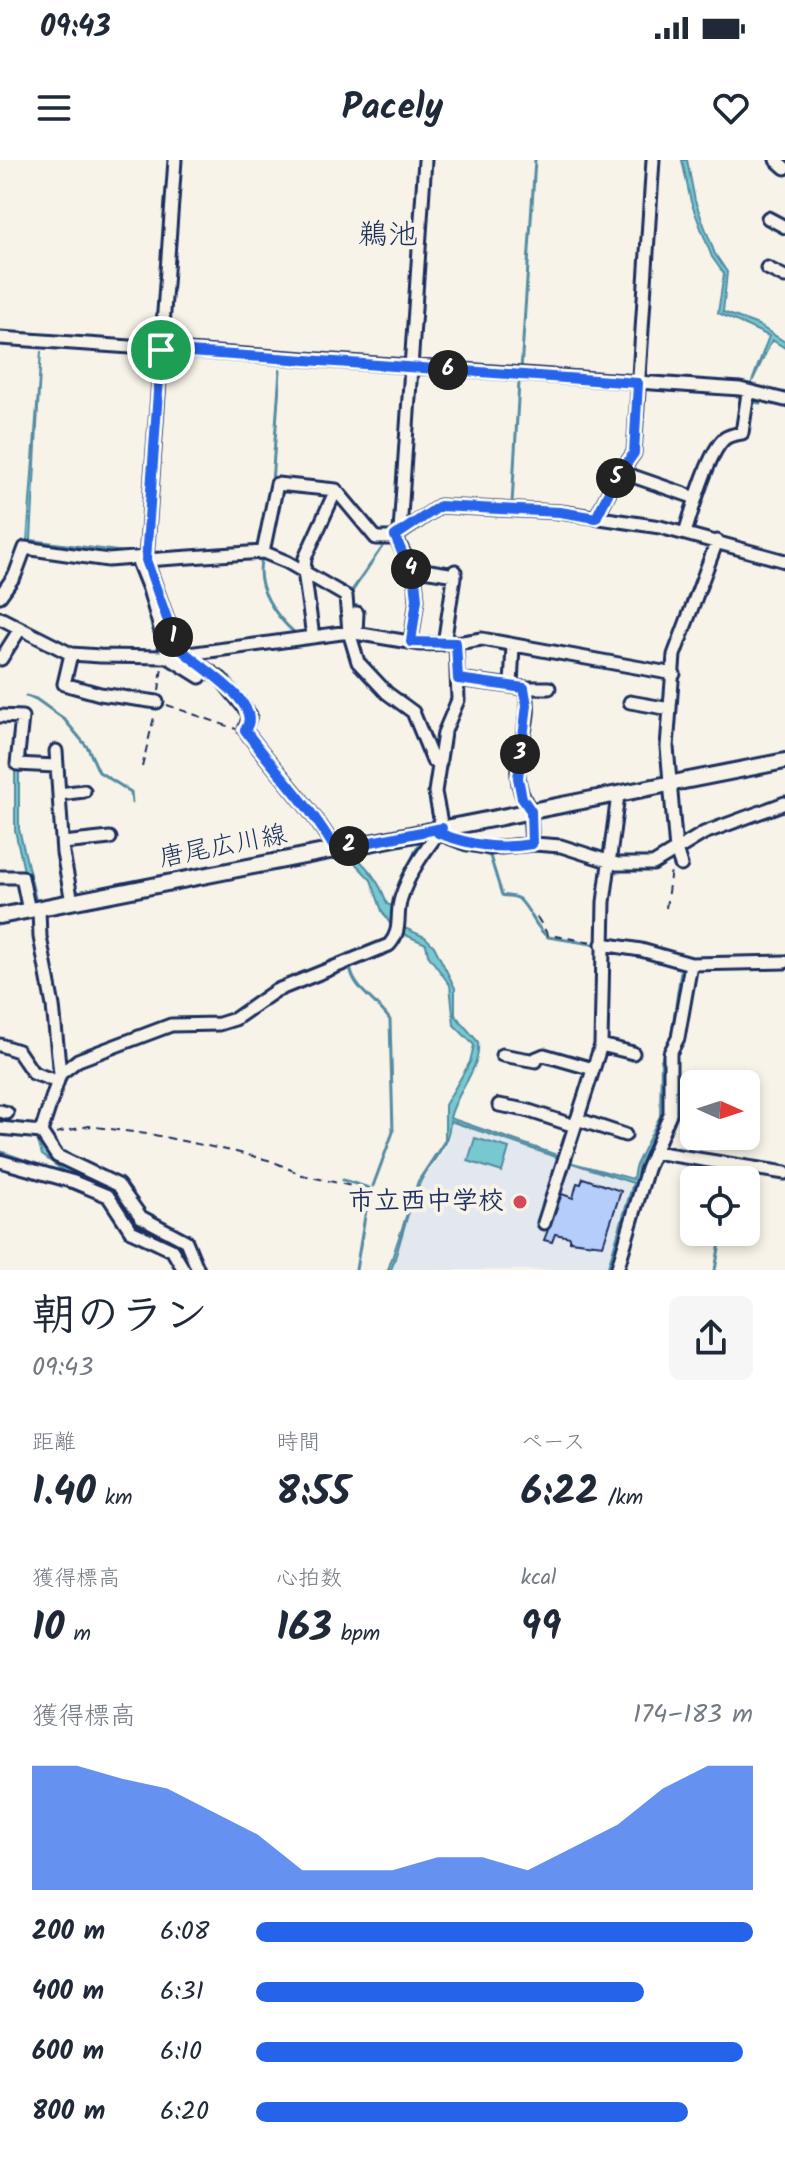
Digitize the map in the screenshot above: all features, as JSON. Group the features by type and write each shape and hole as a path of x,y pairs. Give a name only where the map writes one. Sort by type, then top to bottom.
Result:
{"main road":[{"name":"唐尾広川線","path":"0,916 785,761"}],"street":[{"path":"175,160 143,559 168,657 200,677"},
{"path":"0,1045 18,1051 33,1073 58,1077 78,1060 171,1025 219,1024 235,1019 275,991 389,945 399,929 400,900 421,855 437,830 435,792 444,733 458,700 458,679 450,644 455,573 414,570 407,564 398,534 425,160"},
{"path":"596,518 634,453 653,160"},
{"path":"776,160 785,168"},
{"path":"768,218 785,227"},
{"path":"767,268 785,277"},
{"path":"0,338 740,389 785,400"},
{"path":"685,533 718,447 726,436 742,433 748,393"},
{"path":"621,472 696,498"},
{"path":"263,552 277,484 336,490 376,538 384,540 440,506 560,512 685,533 785,561"},
{"path":"313,637 304,571 312,540 336,490"},
{"path":"675,868 667,747 674,655 717,541"},
{"path":"0,596 15,575 25,548 108,560 263,552 304,571 346,596 358,662 387,693 413,712 433,761 440,763"},
{"path":"143,559 176,644 183,654 231,689 250,715 250,724 245,730 341,848"},
{"path":"411,642 417,599 414,570"},
{"path":"352,632 357,613"},
{"path":"0,618 71,654 168,657 352,632 411,642 450,644 482,639 674,674"},
{"path":"1,659 20,629"},
{"path":"511,686 513,645"},
{"path":"71,654 64,684 100,694 157,702"},
{"path":"458,679 524,688 549,688"},
{"path":"524,688 527,705 519,756 519,789 531,811 532,844"},
{"path":"630,702 670,709"},
{"path":"0,716 22,717 17,764 55,766"},
{"path":"56,751 63,843 72,902"},
{"path":"59,794 84,791"},
{"path":"544,1223 601,1045 605,893 612,866 618,795"},
{"path":"437,830 467,844 490,848 532,844 561,846 612,866 653,864 704,833 785,803"},
{"path":"63,843 110,838"},
{"path":"0,877 22,877 34,910 53,1006 58,1077 42,1134"},
{"path":"602,944 641,950 691,964 785,962"},
{"path":"617,1270 654,1152 670,1114 670,1053 678,1038 691,964"},
{"path":"601,1045 633,1053"},
{"path":"502,1055 534,1061 544,1055 593,1069"},
{"path":"499,1105 625,1135"},
{"path":"0,1128 42,1134 57,1156 108,1189 131,1231 172,1250 184,1270"},
{"path":"654,1152 785,1173"},
{"path":"0,1161 108,1189 118,1185 141,1217 186,1241 198,1270"}],"path":[{"path":"157,702 245,730"},
{"path":"666,908 675,868"},
{"path":"537,917 548,935 602,944"},
{"path":"42,1134 89,1126 154,1135 272,1161 302,1175 366,1189"}],"shaded area":[{"name":"市立西中学校","path":"451,1122 632,1183 606,1270 391,1270 417,1189 443,1152 449,1140"}],"water":[{"path":"682,160 687,160 695,201 715,254 727,272 723,312 758,325 785,342 785,348 772,340 751,384 769,336 718,313 724,274 712,257 691,202"},
{"path":"41,351 31,540 141,554 106,555 27,542"},
{"path":"383,546 351,594 354,628 349,594"},
{"path":"356,639 363,661 391,690 417,710 437,755 433,797 437,827 433,837 417,855 392,915 400,926 425,937 434,946 455,988 455,1015 478,1042 476,1062 450,1118 560,1156 450,1121 446,1140 414,1197 391,1270 388,1270 418,1181 445,1140 445,1105 470,1062 474,1045 454,1025 450,985 428,955 426,944 394,930 382,911 371,880 336,843 251,732 253,730 300,787 327,828 371,873 387,904 392,906 416,848 433,825 430,800 435,757 418,715 390,692 359,659"},
{"path":"15,771 19,771 19,829 37,904 56,1074 41,1142 55,1159 113,1187 142,1226 182,1242 194,1270 189,1270 178,1246 136,1226 113,1194 65,1172 55,1173 0,1153 54,1170 61,1169 42,1155 37,1138 53,1073 48,1009 34,934 34,917 15,830"},
{"path":"681,968 674,1033 664,1056 663,1115 638,1168 611,1270 607,1270 633,1183 569,1162 633,1179 635,1167 660,1116 661,1060 671,1036"},
{"path":"475,1138 509,1148 502,1172 468,1161"}],"building":[{"path":"583,1178 621,1191 603,1245 570,1241 570,1237 555,1234 552,1242 544,1240 562,1194 573,1198 577,1183 581,1184"}],"waterway":[{"path":"521,370 535,160"},
{"path":"272,483 280,370"},
{"path":"512,504 519,382"},
{"path":"753,402 760,403"},
{"path":"262,558 261,579 268,600 296,634"},
{"path":"26,696 36,699 64,719 88,748 99,772 131,792 132,803"},
{"path":"440,840 459,847"},
{"path":"474,851 490,856 502,895 518,898 548,937 598,945"},
{"path":"350,967 356,983 390,1020 393,1132 373,1186"},
{"path":"343,1180 369,1188"},
{"path":"356,1270 369,1192"},
{"path":"715,1270 719,1246"}],"place":[{"name":"市立西中学校","path":"520,1202"}],"district":[{"name":"鵜池","path":"388,236"}],"route":[{"path":"161,350 638,383 634,453 615,480 596,518 560,512 440,506 395,536 407,564 414,570 417,599 411,642 456,643 458,679 524,688 527,705 518,778 522,798 531,811 532,844 490,848 467,844 438,833 442,828 335,849 297,792 245,730 250,724 250,715 231,689 183,654 176,644 146,560 161,350"}]}
